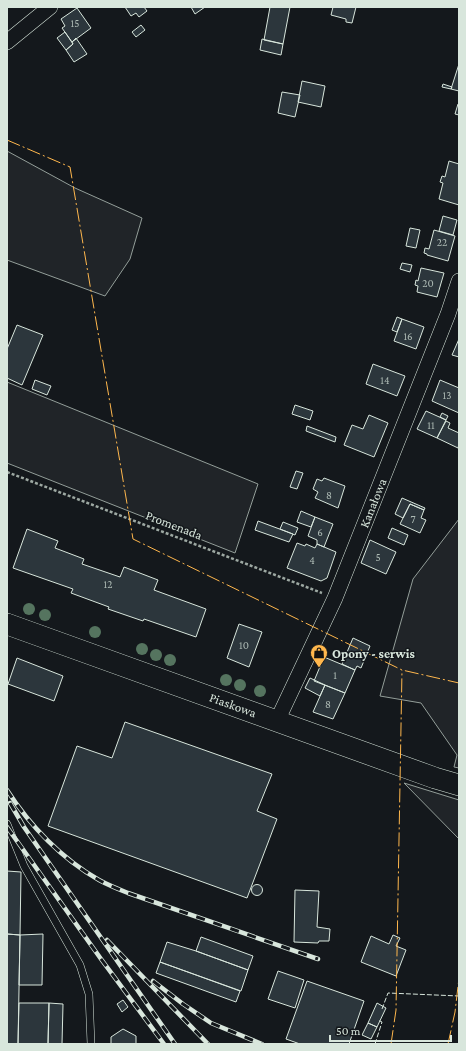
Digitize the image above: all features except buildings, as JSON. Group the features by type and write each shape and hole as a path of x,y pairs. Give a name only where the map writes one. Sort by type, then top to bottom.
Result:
{"main road":[{"name":"Piaskowa","path":"7,624 459,785"}],"street":[{"path":"7,42 50,7"},
{"name":"Kanałowa","path":"277,721 335,598 448,314 459,281"}],"lane":[{"path":"7,824 24,866 80,965 89,994 91,1044"}],"path":[{"name":"Promenada","path":"7,472 335,598"}],"shaded area":[{"path":"7,151 75,188 142,218 130,259 105,296 7,260"},
{"path":"7,382 258,484 235,553 7,463"},
{"path":"459,519 459,768 454,767 457,755 421,703 380,696 413,579"},
{"path":"404,783 459,800 459,839"}],"railway":[{"path":"7,790 36,829 48,841 85,872 99,880 128,893 318,959"},
{"path":"10,803 24,827 175,1044"},
{"path":"7,827 101,959 164,1044"},
{"path":"107,940 208,1044"},
{"path":"153,981 211,1023 262,1044"}],"fence":[{"path":"382,1009 388,993 459,996"},
{"path":"375,1044 382,1022 378,1020"}],"power":[{"path":"7,140 70,167 133,539 402,670 459,683"},
{"path":"391,1044 396,1010 402,670"},
{"path":"448,1044 455,1012 459,978"}],"place":[{"name":"Opony - serwis","path":"319,668"}]}
